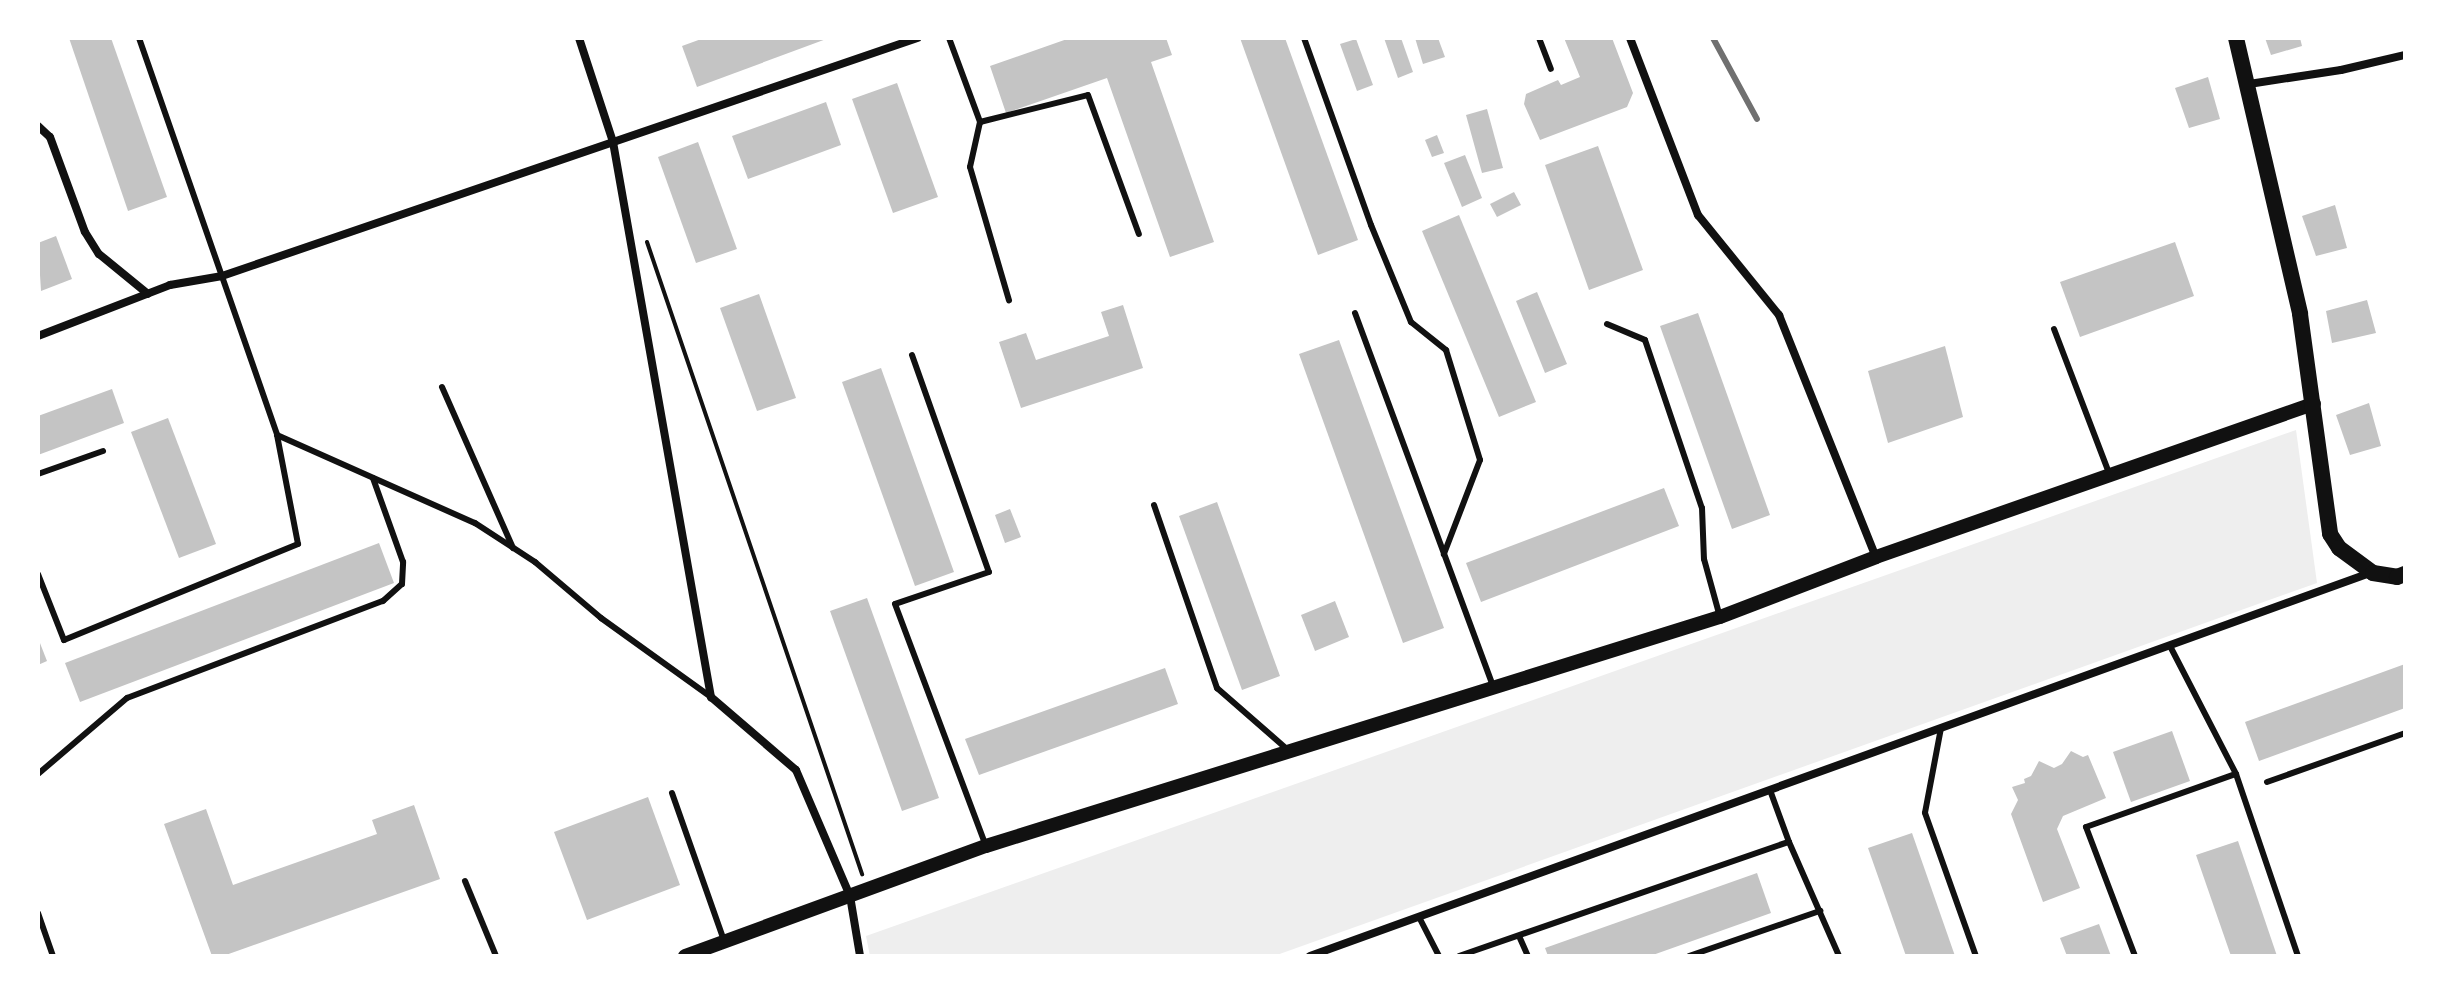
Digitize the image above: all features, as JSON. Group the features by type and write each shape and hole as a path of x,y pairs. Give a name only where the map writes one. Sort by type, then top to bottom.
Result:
{"main road":[{"path":"2236,38 2300,314 2330,534 2339,548 2373,573 2397,577 2405,574"}],"street":[{"path":"579,38 613,142 711,697 796,770 850,896 860,956"},
{"path":"38,336 170,285 222,276 917,38"},
{"path":"1630,38 1698,215 1779,315 1876,557"},
{"path":"2249,84 2341,70 2405,55"},
{"path":"38,126 50,137 85,232 99,254 148,294"},
{"path":"685,956 986,846 1720,617 1876,557 2314,404"},
{"path":"1310,956 2373,573"}],"lane":[{"path":"38,574 64,640 298,544 277,435 139,38"},
{"path":"949,38 980,122 970,167 1009,300"},
{"path":"1304,38 1371,225 1411,322 1446,350 1480,460 1444,554"},
{"path":"1539,38 1551,69"},
{"path":"980,122 1088,95 1139,234"},
{"path":"1355,313 1494,688"},
{"path":"1607,324 1645,340 1702,508 1704,559 1720,617"},
{"path":"2054,329 2110,476"},
{"path":"912,355 989,572 895,604 986,846"},
{"path":"442,387 513,548"},
{"path":"277,435 475,523 535,562 601,618 711,697"},
{"path":"38,474 103,451"},
{"path":"38,774 127,698 383,601 402,584 403,562 373,478"},
{"path":"1154,505 1217,688 1289,751"},
{"path":"2170,646 2236,774 2298,956"},
{"path":"1941,728 1925,813 1976,956"},
{"path":"2267,782 2405,733"},
{"path":"2135,956 2086,827 2236,774"},
{"path":"1770,790 1789,842 1839,956"},
{"path":"672,793 724,941"},
{"path":"1459,956 1789,842"},
{"path":"465,881 496,956"},
{"path":"1689,956 1820,911"},
{"path":"38,913 53,956"},
{"path":"1419,917 1439,956"},
{"path":"1519,936 1528,956"}],"path":[{"path":"643,231 868,890"}],"shaded area":[{"path":"2296,430 2317,583 1274,956 870,956 866,936"}],"building":[{"path":"69,38 111,38 167,197 128,211"},
{"path":"704,38 829,38 697,87 682,46"},
{"path":"1070,38 1166,38 1172,55 1151,62 1214,242 1170,257 1107,78 1006,113 990,66"},
{"path":"1240,38 1285,38 1358,240 1318,255"},
{"path":"1384,38 1401,38 1413,72 1398,78"},
{"path":"1415,38 1438,38 1445,57 1423,64"},
{"path":"1564,38 1612,38 1633,93 1627,107 1540,140 1524,104 1526,94 1558,80 1561,85 1580,77"},
{"path":"2265,38 2300,38 2302,46 2271,55"},
{"path":"1356,39 1373,85 1357,91 1340,44"},
{"path":"2208,77 2220,119 2189,128 2175,88"},
{"path":"897,83 938,197 893,213 852,99"},
{"path":"826,102 841,145 748,179 732,136"},
{"path":"1487,109 1503,168 1482,173 1466,115"},
{"path":"1437,135 1444,153 1432,157 1425,140"},
{"path":"698,142 737,249 696,263 658,157"},
{"path":"1598,146 1643,270 1589,290 1545,165"},
{"path":"1465,155 1482,198 1462,207 1444,163"},
{"path":"1514,192 1521,205 1497,217 1490,204"},
{"path":"2335,205 2347,248 2316,256 2302,216"},
{"path":"1459,215 1536,402 1499,417 1422,231"},
{"path":"56,236 72,279 41,291 38,243"},
{"path":"2175,242 2194,296 2080,337 2060,282"},
{"path":"1537,292 1567,364 1545,373 1516,301"},
{"path":"759,294 796,398 757,411 720,308"},
{"path":"2367,300 2376,333 2332,343 2326,311"},
{"path":"1123,305 1143,368 1021,408 999,342 1026,333 1036,360 1109,336 1101,312"},
{"path":"1698,313 1770,515 1732,529 1660,326"},
{"path":"1339,340 1444,628 1403,643 1299,354"},
{"path":"1945,346 1963,417 1888,443 1868,371"},
{"path":"881,368 954,572 915,586 842,382"},
{"path":"112,389 124,423 38,455 38,416"},
{"path":"2369,403 2381,446 2350,455 2336,415"},
{"path":"168,418 216,544 179,558 131,432"},
{"path":"1664,488 1679,526 1481,602 1466,563"},
{"path":"1217,502 1280,676 1242,690 1179,516"},
{"path":"1010,509 1021,537 1005,543 995,515"},
{"path":"379,543 394,583 80,702 65,663"},
{"path":"867,598 939,798 902,811 830,611"},
{"path":"1335,601 1349,637 1315,651 1301,615"},
{"path":"38,638 47,661 38,665"},
{"path":"2405,664 2405,708 2259,761 2245,722"},
{"path":"1165,668 1178,704 979,775 965,739"},
{"path":"2172,731 2190,781 2131,802 2113,752"},
{"path":"2071,751 2083,757 2088,755 2106,798 2063,816 2057,829 2080,888 2043,902 2011,814 2018,800 2012,787 2025,783 2024,779 2031,776 2039,761 2054,768 2062,764"},
{"path":"648,797 680,885 587,920 554,832"},
{"path":"414,805 440,879 223,956 212,956 164,824 206,809 233,885 377,834 372,820"},
{"path":"1912,833 1955,956 1906,956 1868,848"},
{"path":"2238,841 2277,956 2231,956 2196,855"},
{"path":"1757,873 1771,913 1650,956 1548,956 1545,948"},
{"path":"2099,924 2111,956 2067,956 2060,938"}],"railway":[{"path":"1713,38 1757,119"}]}
